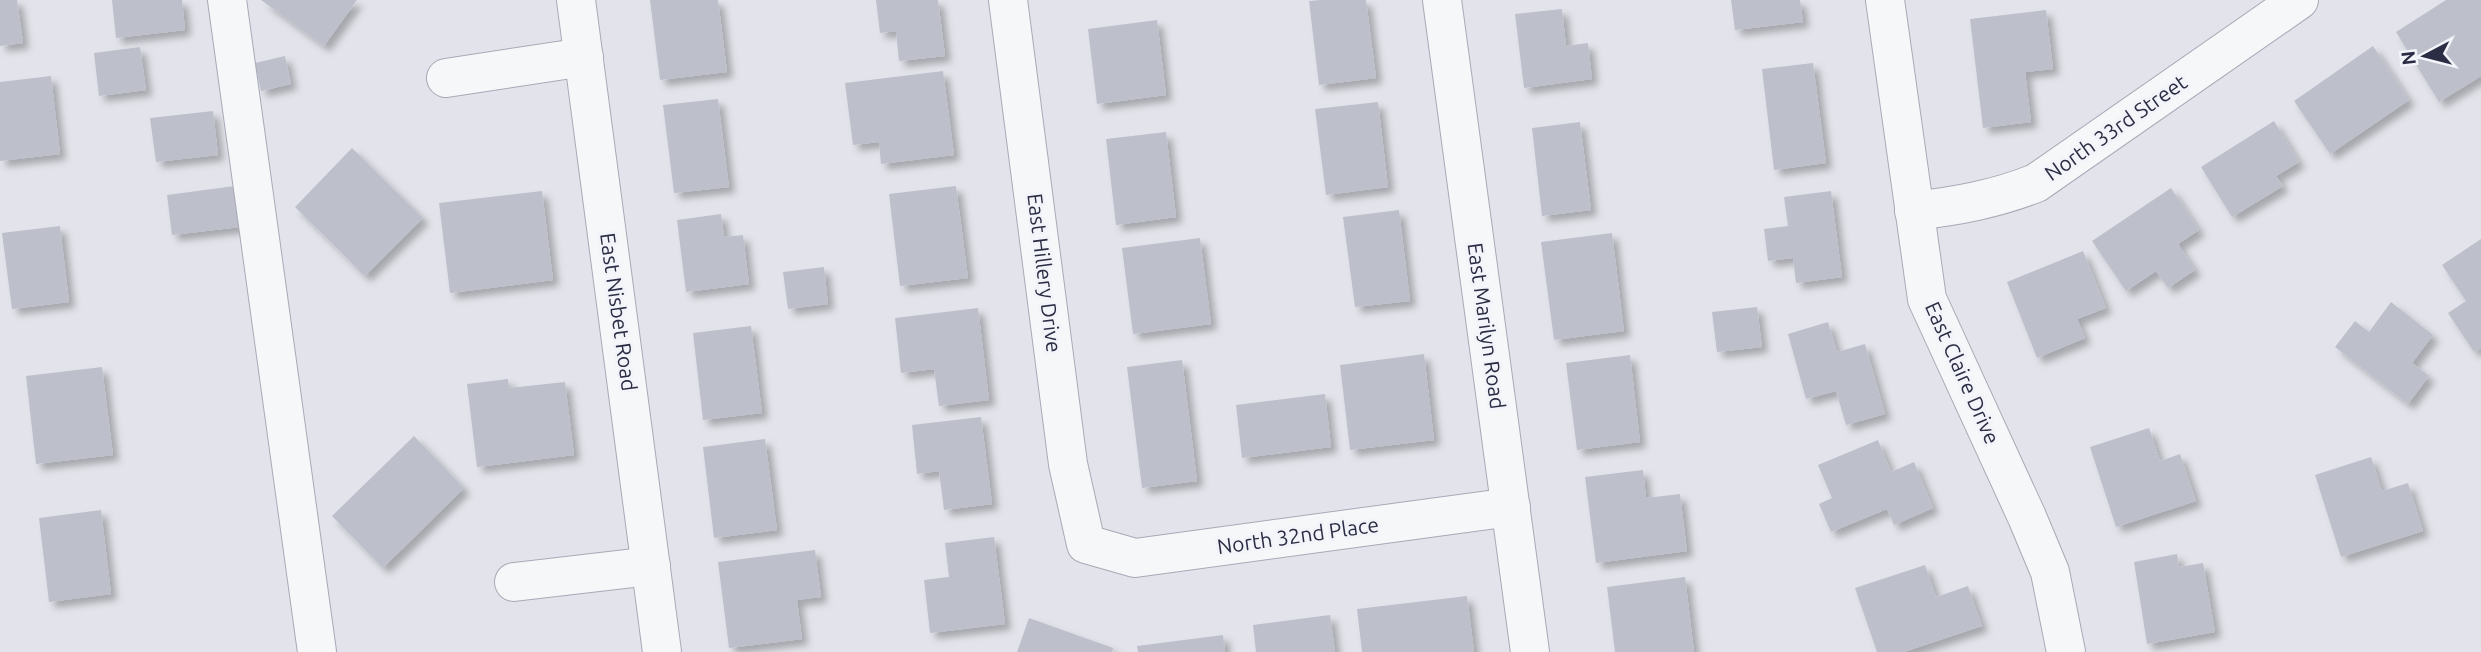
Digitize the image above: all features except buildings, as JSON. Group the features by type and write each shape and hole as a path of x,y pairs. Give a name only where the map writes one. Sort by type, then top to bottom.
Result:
{"street":[{"path":"227,0 317,652"},
{"name":"East Nisbet Road","path":"576,0 662,652"},
{"name":"East Hillery Drive","path":"1008,0 1068,464 1086,544"},
{"name":"East Marilyn Road","path":"1442,0 1530,652"},
{"name":"East Claire Drive","path":"1885,0 1927,299 2050,572 2066,652"},
{"name":"North 33rd Street","path":"1914,211 1961,206 2005,195 2036,183 2299,0"},
{"path":"446,78 584,57"},
{"name":"North 32nd Place","path":"1086,544 1135,558 1511,507"},
{"path":"514,582 651,566"}]}
